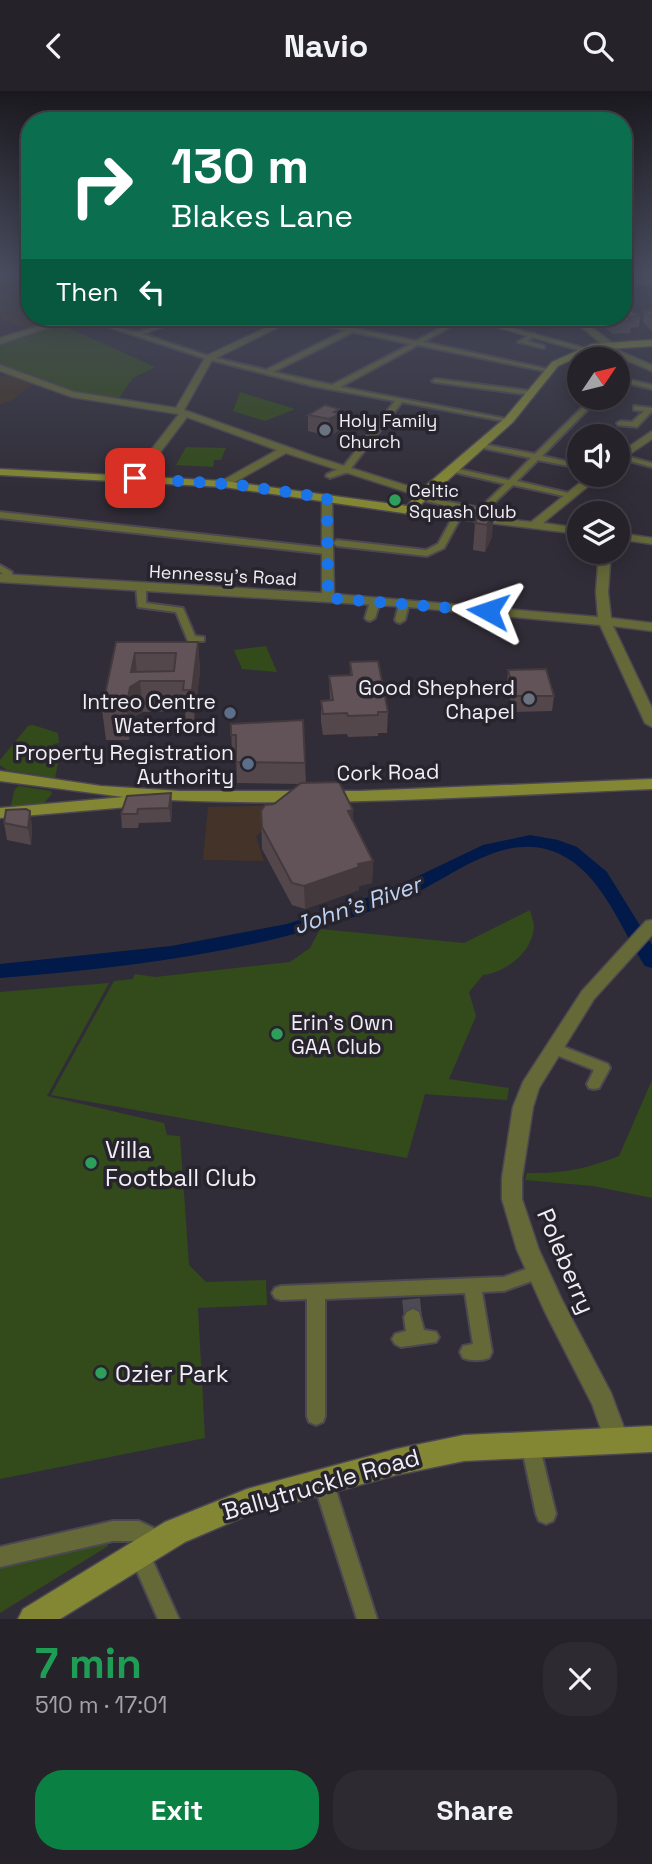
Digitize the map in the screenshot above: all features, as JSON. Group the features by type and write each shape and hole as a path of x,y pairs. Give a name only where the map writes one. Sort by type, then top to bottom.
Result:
{"main road":[{"path":"598,347 615,345"},
{"path":"0,472 224,484 410,510 509,420 549,370 567,358"},
{"name":"Cork Road","path":"0,776 67,787 180,796 359,796 652,784"},
{"path":"39,809 58,800 67,787"},
{"path":"80,806 88,797 87,789"},
{"path":"0,813 180,796"},
{"name":"Ballytruckle Road","path":"33,1619 149,1547 229,1508 323,1481 445,1451 652,1439"}],"street":[{"path":"170,345 209,358 313,384 509,420"},
{"path":"135,478 182,412 209,358 235,345"},
{"path":"268,372 321,345"},
{"path":"333,388 409,345"},
{"path":"425,345 549,370"},
{"path":"536,345 542,347"},
{"path":"604,346 652,368"},
{"path":"0,367 72,394 182,412 478,514 567,529"},
{"path":"449,372 444,375 467,379 465,385"},
{"path":"436,381 531,393"},
{"path":"630,382 651,386"},
{"path":"313,384 313,390 325,395 352,392"},
{"path":"465,385 475,391"},
{"path":"330,476 344,469 400,401"},
{"path":"621,423 634,425 649,415 649,410 637,408"},
{"path":"410,510 458,515 478,514 584,410"},
{"path":"630,450 652,434"},
{"path":"481,445 567,463"},
{"path":"224,484 286,449"},
{"path":"630,460 652,465"},
{"path":"452,470 570,496"},
{"path":"535,524 581,487"},
{"path":"327,498 328,598"},
{"path":"0,515 326,551"},
{"path":"337,543 427,552 441,546 458,515"},
{"path":"630,537 649,538"},
{"path":"604,564 604,620 652,723"},
{"name":"Hennessy's Road","path":"3,578 328,598 604,620 652,627"},
{"path":"141,587 139,600 143,606 182,612 191,639 201,639"},
{"path":"370,618 374,602"},
{"path":"400,620 404,604"},
{"name":"Poleberry","path":"617,1441 603,1401 537,1272 514,1205 512,1178 526,1095 588,995 652,925"},
{"path":"554,1048 603,1068 594,1084"},
{"path":"281,1293 316,1292 411,1301 472,1286 504,1284 537,1272"},
{"path":"469,1352 483,1352 472,1286"},
{"path":"316,1292 316,1416"},
{"path":"411,1301 415,1338"},
{"path":"530,1444 546,1514"},
{"path":"323,1481 367,1619"},
{"path":"0,1557 113,1531 139,1531 149,1547 169,1619"}],"shaded area":[{"path":"9,374 36,384 11,401 0,404 0,377"},
{"path":"296,805 256,836 264,861 203,860 208,807"}],"green space":[{"path":"0,345 107,345 155,367 133,378 119,398 69,391 0,365"},
{"path":"240,392 295,409 265,421 233,411"},
{"path":"186,447 226,448 221,460 214,460 213,467 176,465"},
{"path":"266,646 277,672 242,669 234,650"},
{"path":"33,725 58,733 59,743 53,744 54,755 60,755 55,778 7,770 0,765 0,760 28,726"},
{"path":"18,786 51,791 52,794 44,803 11,806 14,791"},
{"name":"Erin's Own GAA Club","path":"530,910 534,927 523,953 500,970 483,975 469,992 476,1016 449,1079 509,1088 507,1100 425,1094 407,1158 51,1095 114,981 133,979 135,974 155,977 290,962 310,948 320,929 464,943"},
{"path":"109,983 47,1096 164,1123 167,1135 180,1136 189,1265 206,1282 266,1280 267,1305 198,1308 205,1438 0,1479 0,992"},
{"path":"652,1080 652,1198 593,1186 525,1180 527,1173 574,1170 619,1156"},
{"path":"107,1542 108,1546 0,1613 0,1568"}],"building":[{"path":"325,405 339,409 334,412 340,414 329,419 308,415"},
{"path":"481,509 494,510 487,525 475,523"},
{"path":"116,642 198,642 192,690 183,690 184,681 140,681 130,687 126,709 102,709","holes":["135,653 176,653 174,671 131,672"]},
{"path":"378,661 388,712 348,716 347,713 323,714 321,701 333,700 329,676 352,675 350,662"},
{"path":"546,669 554,696 515,696 508,670"},
{"path":"303,720 305,763 236,762 236,735 231,735 231,724"},
{"path":"339,782 353,810 348,811 373,861 358,864 359,867 304,886 292,883 262,827 261,811 265,805 274,804 301,783"},
{"path":"171,793 169,808 138,809 137,814 121,814 127,796"},
{"path":"6,810 30,811 28,828 4,823"}],"waterway":[{"name":"John's River","path":"0,971 171,953 288,930 394,895 489,849 530,841 551,844 586,863 611,892 652,961"}],"tunnel":[{"path":"411,1299 413,1317"}],"place":[{"name":"Holy Family Church","path":"325,430"},
{"name":"Celtic Squash Club","path":"395,500"},
{"name":"Good Shepherd Chapel","path":"529,699"},
{"name":"Intreo Centre Waterford","path":"230,713"},
{"name":"Property Registration Authority","path":"248,764"},
{"name":"Erin's Own GAA Club","path":"277,1034"},
{"name":"Villa Football Club","path":"91,1163"},
{"name":"Ozier Park","path":"101,1373"}],"route":[{"path":"135,478 239,485 327,498 328,598 488,611"}]}
